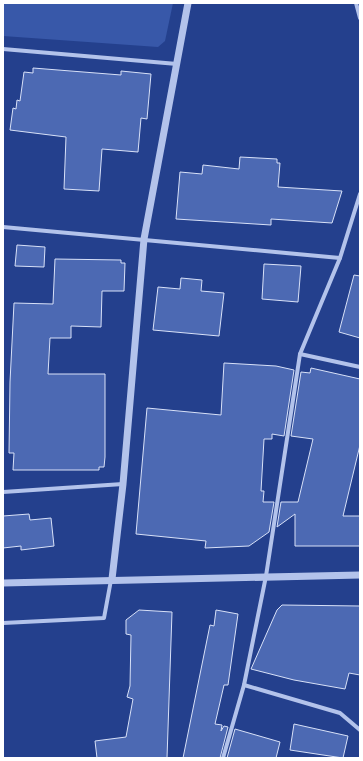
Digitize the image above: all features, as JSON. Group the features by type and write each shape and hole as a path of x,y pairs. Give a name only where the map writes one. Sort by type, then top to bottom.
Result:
{"street":[{"path":"3,623 104,618 112,579 144,239 188,3"},
{"path":"356,3 360,18"},
{"path":"3,49 177,64"},
{"path":"223,758 244,685 266,576 300,354 340,258 360,194"},
{"path":"3,227 340,258"},
{"path":"300,354 360,368"},
{"path":"3,492 122,484"},
{"path":"3,583 112,579 360,575"},
{"path":"244,685 340,713 360,730"}],"shaded area":[{"path":"3,3 173,3 165,41 158,47 3,36"}],"building":[{"path":"33,68 121,75 121,71 151,74 147,119 141,118 138,152 102,149 99,191 64,189 66,137 10,130 13,108 16,109 17,100 20,101 24,72 33,73"},
{"path":"240,157 277,159 277,163 280,163 278,187 342,191 332,223 271,219 271,225 176,219 180,172 202,174 203,165 239,169"},
{"path":"17,245 45,247 44,267 15,266"},
{"path":"55,259 121,260 121,263 125,263 124,291 102,291 101,327 71,326 71,338 50,338 48,374 105,374 105,457 104,467 99,467 99,470 13,470 14,453 9,453 10,382 14,303 53,304"},
{"path":"264,264 301,266 298,302 262,299"},
{"path":"354,275 360,276 360,338 339,332"},
{"path":"181,278 202,280 201,291 224,293 219,336 153,330 158,287 180,289"},
{"path":"224,363 276,366 294,370 284,436 272,434 272,439 264,439 261,491 264,491 263,502 274,502 269,532 249,546 205,548 206,541 136,534 147,408 221,415"},
{"path":"311,368 360,379 360,445 343,516 360,516 360,546 295,546 295,514 277,527 281,502 298,502 313,439 291,436 301,372 310,373"},
{"path":"29,514 30,520 51,518 54,546 21,550 21,546 3,548 3,516"},
{"path":"282,605 360,606 360,675 349,673 345,689 294,680 251,669 277,610"},
{"path":"139,610 172,612 167,758 97,758 95,741 126,737 133,699 127,697 130,686 131,635 126,634 126,620"},
{"path":"216,610 238,614 228,685 224,685 215,724 222,725 221,731 224,726 228,727 220,758 183,758 210,625 214,626"},
{"path":"294,724 348,736 343,758 290,750"},
{"path":"235,729 280,742 276,758 227,758"}]}
